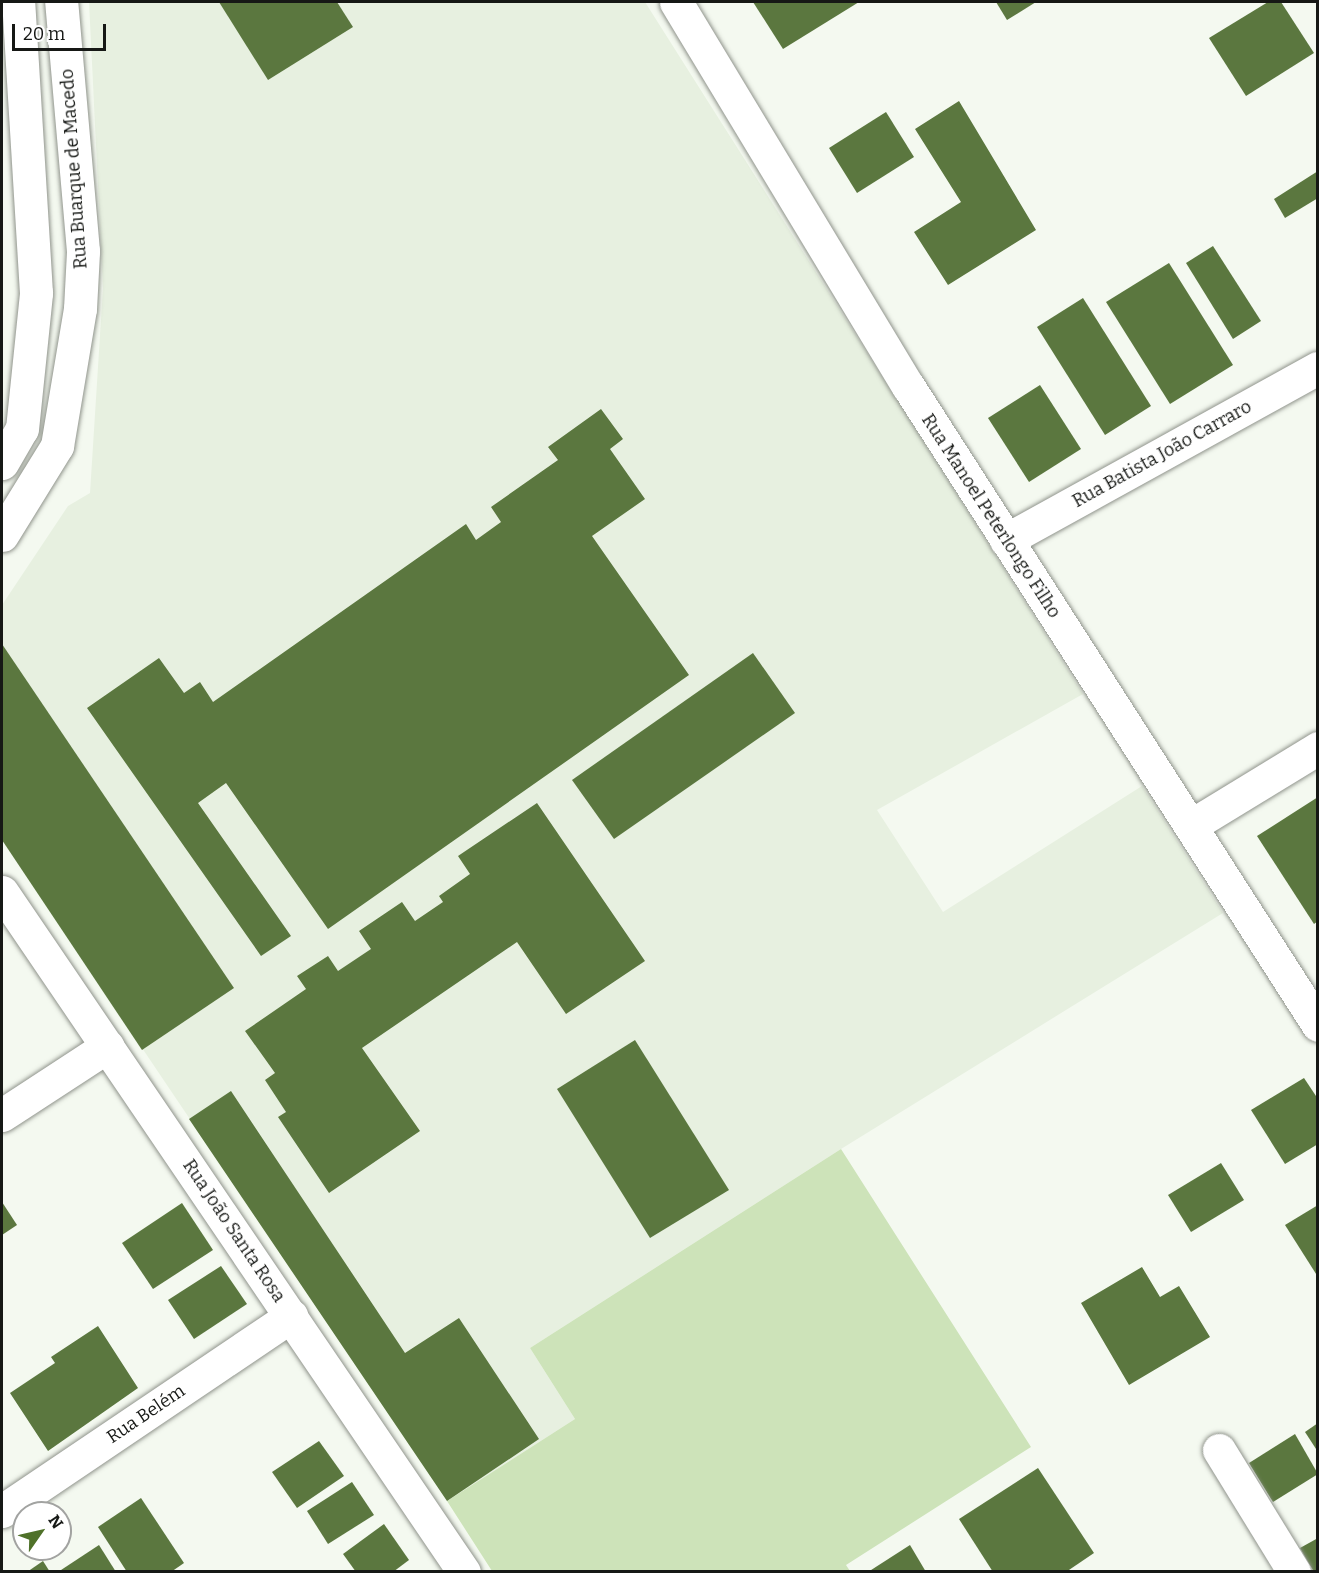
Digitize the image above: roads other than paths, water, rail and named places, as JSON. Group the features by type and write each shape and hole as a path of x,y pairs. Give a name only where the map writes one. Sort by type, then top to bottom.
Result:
{"street":[{"path":"2,463 21,429 36,293 18,2"},
{"name":"Rua Buarque de Macedo","path":"2,534 57,446 80,309 83,251 61,2"},
{"name":"Rua Manoel Peterlongo Filho","path":"676,2 908,386 1192,825 1317,1024"},
{"name":"Rua Batista João Carraro","path":"1006,540 1317,368"},
{"path":"1192,825 1317,748"},
{"name":"Rua João Santa Rosa","path":"2,892 464,1572"},
{"path":"2,1115 108,1046"},
{"name":"Rua Belém","path":"2,1511 291,1316"},
{"path":"1220,1450 1294,1572"}]}
